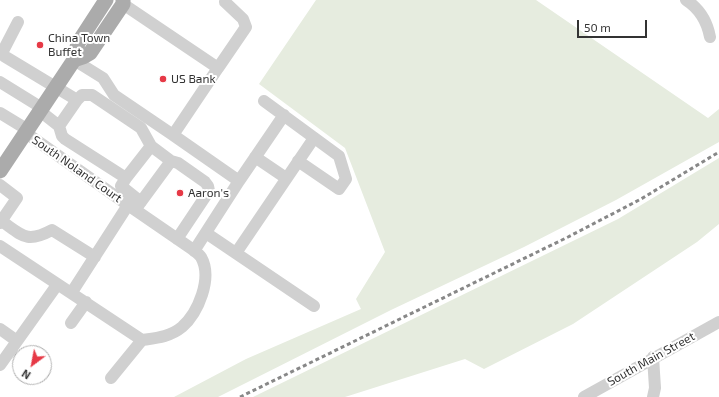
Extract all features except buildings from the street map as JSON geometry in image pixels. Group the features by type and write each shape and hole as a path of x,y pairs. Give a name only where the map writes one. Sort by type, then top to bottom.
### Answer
{"main road":[{"path":"0,171 74,60 78,43 106,0"},
{"path":"74,60 90,53 123,2"}],"street":[{"path":"173,135 246,27 243,19 225,1"},
{"path":"123,2 218,68"},
{"path":"695,2 704,18 710,37"},
{"path":"18,22 2,53 4,56 77,100"},
{"path":"74,60 103,78 114,95 239,181"},
{"path":"0,82 41,110 59,126 62,136 65,139 111,168 120,187 151,146"},
{"path":"59,126 82,95 92,95 141,128 151,146 171,161 178,163 205,182 209,190 177,239"},
{"path":"264,101 339,156 346,179 339,189 298,161"},
{"name":"South Noland Court","path":"0,113 27,131 99,185 120,187 135,206 201,258 204,272 204,292 195,312 181,327 161,338 142,340"},
{"path":"194,251 284,115"},
{"path":"236,253 314,138"},
{"path":"255,157 286,178"},
{"path":"135,206 171,161"},
{"path":"99,185 111,168"},
{"path":"0,185 17,198 0,222 20,234 32,238 40,237 52,230 95,257"},
{"name":"South Noland Court","path":"72,292 95,257 135,206"},
{"path":"206,233 314,306"},
{"path":"0,246 57,285 72,292 142,340 111,378"},
{"path":"0,365 57,285"},
{"path":"71,323 86,302"},
{"name":"South Main Street","path":"584,397 653,357 719,322"},
{"path":"0,329 17,341"},
{"path":"653,357 655,388 653,397"}],"shaded area":[{"path":"316,0 536,0 708,118 719,109 719,142 616,200 524,247 391,310 218,397 174,397 246,359 361,309 356,299 385,252 345,148 259,84"},
{"path":"719,158 719,224 697,242 573,324 484,369 465,359 345,397 253,397 618,219"}],"railway":[{"path":"240,397 568,237 641,199 719,152"}],"place":[{"name":"China Town Buffet","path":"40,45"},
{"name":"US Bank","path":"163,79"},
{"name":"Aaron's","path":"180,193"}]}
